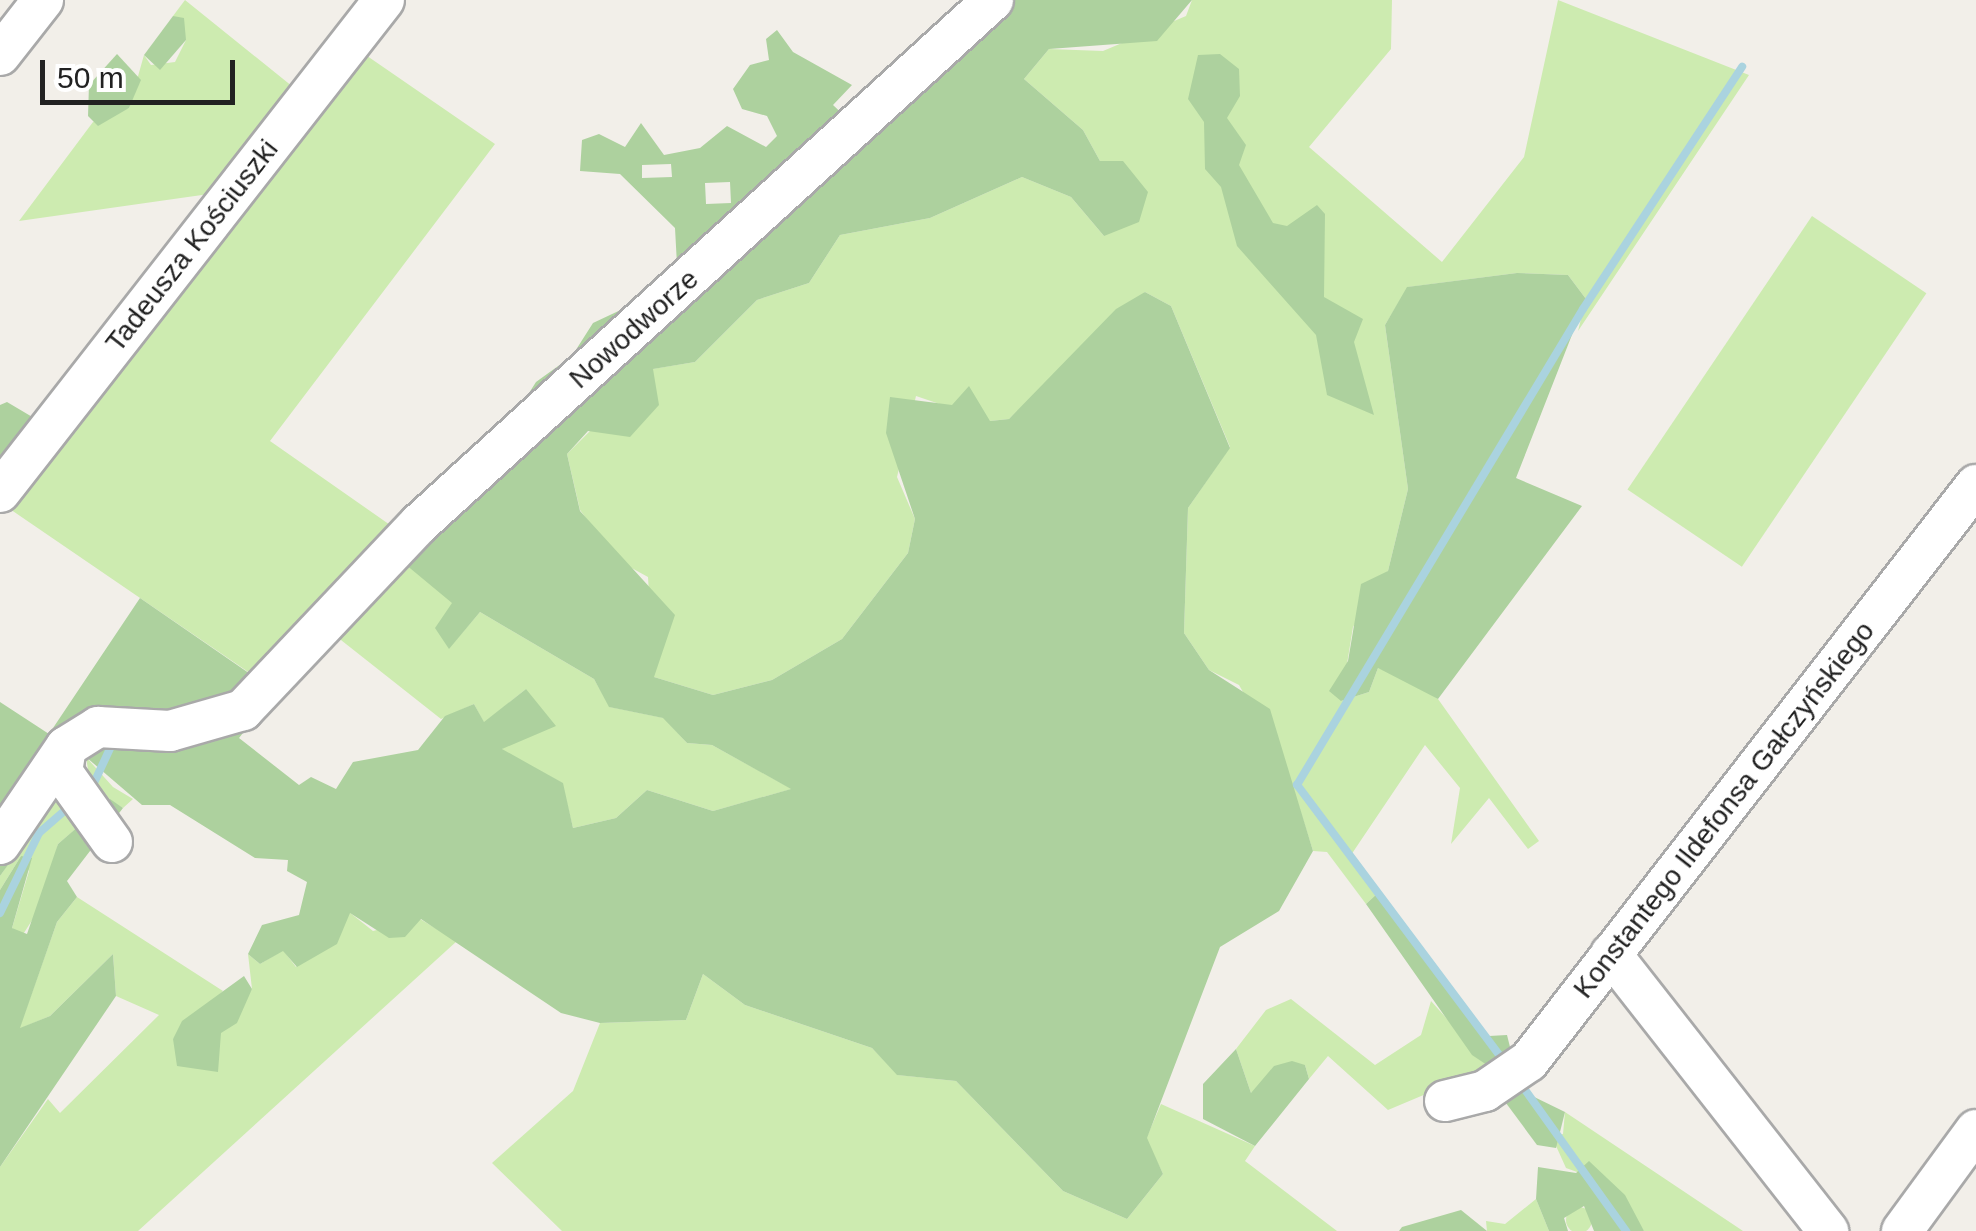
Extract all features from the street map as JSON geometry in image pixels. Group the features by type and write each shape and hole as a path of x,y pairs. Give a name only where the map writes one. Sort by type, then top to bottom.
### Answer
{"street":[{"path":"0,55 43,0"},
{"name":"Tadeusza Kościuszki","path":"0,492 384,0"},
{"name":"Nowodworze","path":"66,748 98,726 170,731 222,722 286,669 419,524 993,0"},
{"name":"Konstantego Ildefonsa Gałczyńskiego","path":"1445,1102 1485,1091 1529,1061 1976,485"},
{"path":"66,748 62,772 112,842"},
{"path":"0,844 66,748"},
{"path":"1611,954 1828,1231"},
{"path":"1902,1231 1976,1130"}],"green space":[{"path":"185,0 303,95 230,191 19,221 93,122 129,108 144,55 151,65 175,62 186,40 173,16"},
{"path":"999,0 1192,0 1157,41 1049,49 1024,79 1083,130 1100,161 1123,161 1148,192 1139,222 1104,236 1071,197 1022,177 930,218 840,235 809,283 757,300 695,362 653,369 659,405 630,437 588,431 567,454 580,511 675,615 654,677 713,695 772,680 842,639 908,553 915,519 886,433 890,397 952,405 969,386 990,421 1009,419 1116,309 1145,292 1171,306 1230,448 1188,508 1184,633 1209,670 1270,709 1313,851 1279,911 1220,947 1147,1138 1163,1174 1127,1219 1063,1191 956,1081 897,1075 872,1048 745,1005 703,974 686,1020 600,1023 561,1013 421,919 405,937 389,938 350,913 337,944 297,967 283,951 260,964 248,954 262,925 299,915 307,882 287,871 288,860 255,858 170,805 142,805 86,757 0,876 0,702 49,734 140,598 259,680 294,668 239,738 299,785 311,777 336,789 353,762 418,750 445,716 474,704 484,722 526,689 556,726 502,749 563,783 573,828 616,818 647,790 713,811 791,789 712,745 687,743 663,718 609,707 594,679 480,612 449,649 435,628 452,603 405,564 536,407 529,393 536,382 572,356 593,323 678,283 675,228 620,174 580,171 582,140 599,134 625,147 641,123 664,155 700,148 727,126 766,147 777,136 767,116 742,109 733,89 750,65 769,60 766,39 777,30 793,52 852,85 833,105 850,121","holes":["671,164 672,177 642,178 642,165","730,182 731,203 706,204 705,183"]},
{"path":"1192,0 1392,0 1391,49 1309,147 1442,262 1524,157 1558,0 1749,75 1578,331 1586,299 1568,275 1517,273 1408,287 1385,325 1408,489 1388,571 1353,627 1341,701 1369,692 1378,668 1405,676 1438,699 1539,841 1528,849 1489,798 1451,844 1460,788 1425,745 1351,855 1379,892 1366,904 1327,852 1313,851 1287,769 1239,685 1209,670 1184,633 1188,508 1230,447 1171,306 1145,292 1009,419 990,421 916,396 897,477 915,519 908,553 842,639 772,680 713,695 654,677 648,577 617,560 580,510 567,454 652,369 695,362 757,300 809,283 840,235 930,218 1022,177 1071,197 1104,236 1100,161 1083,130 1024,79 1049,49 1103,51 1186,16"},
{"path":"173,16 184,18 186,40 160,70 144,55"},
{"path":"357,49 495,144 270,441 403,534 260,680 4,505"},
{"path":"117,54 141,80 129,108 98,126 88,116 89,85"},
{"path":"1220,54 1239,69 1240,96 1227,118 1246,145 1239,165 1273,223 1287,226 1317,205 1325,214 1324,297 1363,319 1354,342 1374,415 1327,395 1316,335 1237,246 1221,187 1205,169 1204,122 1188,99 1198,55"},
{"path":"1812,216 1926,293 1742,567 1627,490"},
{"path":"1517,273 1568,275 1586,299 1516,478 1582,506 1438,699 1378,668 1369,692 1341,701 1329,691 1348,661 1361,584 1388,571 1408,489 1385,325 1407,287"},
{"path":"7,402 34,418 0,467 0,405"},
{"path":"402,548 453,603 436,628 449,648 480,612 594,679 610,707 664,718 687,743 712,745 792,789 713,811 647,790 616,818 573,828 562,783 502,750 526,689 484,723 474,704 441,719 327,629"},
{"path":"86,757 113,787 133,799 123,808 110,800 95,814"},
{"path":"61,787 85,821 58,844 43,903 22,936 12,928 29,871 21,856 0,890 0,876"},
{"path":"110,799 123,808 67,881 77,897 57,922 20,1028 50,1016 113,954 116,996 0,1167 0,890 21,856 32,858 12,928 27,934 58,844"},
{"path":"1379,892 1489,1036 1507,1035 1513,1059 1490,1067 1472,1055 1366,904"},
{"path":"77,897 223,991 173,1039 220,1033 252,989 248,954 260,964 283,950 296,967 349,912 373,931 420,919 457,941 138,1231 0,1231 0,1167 48,1099 60,1113 159,1015 116,996 113,954 50,1016 19,1029 57,922"},
{"path":"703,974 745,1005 872,1048 898,1075 956,1081 1063,1191 1127,1219 1163,1174 1146,1139 1161,1104 1255,1146 1245,1161 1337,1231 562,1231 492,1163 573,1091 600,1023 686,1020"},
{"path":"244,976 252,989 237,1023 221,1033 218,1072 177,1066 173,1039 182,1021"},
{"path":"1291,999 1375,1065 1421,1035 1431,1001 1490,1067 1388,1110 1328,1056 1309,1079 1305,1065 1251,1093 1236,1049 1266,1010"},
{"path":"1236,1049 1251,1093 1274,1066 1292,1061 1305,1065 1309,1079 1255,1146 1203,1119 1203,1084"},
{"path":"1514,1087 1565,1112 1556,1148 1537,1145 1503,1099"},
{"path":"1565,1112 1743,1231 1644,1231 1605,1182 1566,1168 1552,1137 1563,1134"},
{"path":"1589,1161 1625,1195 1644,1231 1594,1231 1584,1206 1564,1218 1568,1231 1549,1231 1536,1199 1538,1167 1576,1173"},
{"path":"1536,1199 1549,1231 1487,1231 1486,1221 1505,1224"},
{"path":"1579,1207 1588,1211 1592,1220 1588,1229 1579,1233 1570,1229 1566,1220 1570,1211"},
{"path":"1461,1210 1487,1231 1399,1231 1402,1227"}],"waterway":[{"path":"1506,1064 1297,785 1583,309 1742,67"},
{"path":"93,785 114,740"},
{"path":"0,913 39,833 68,808"},
{"path":"1518,1080 1626,1231"}]}
